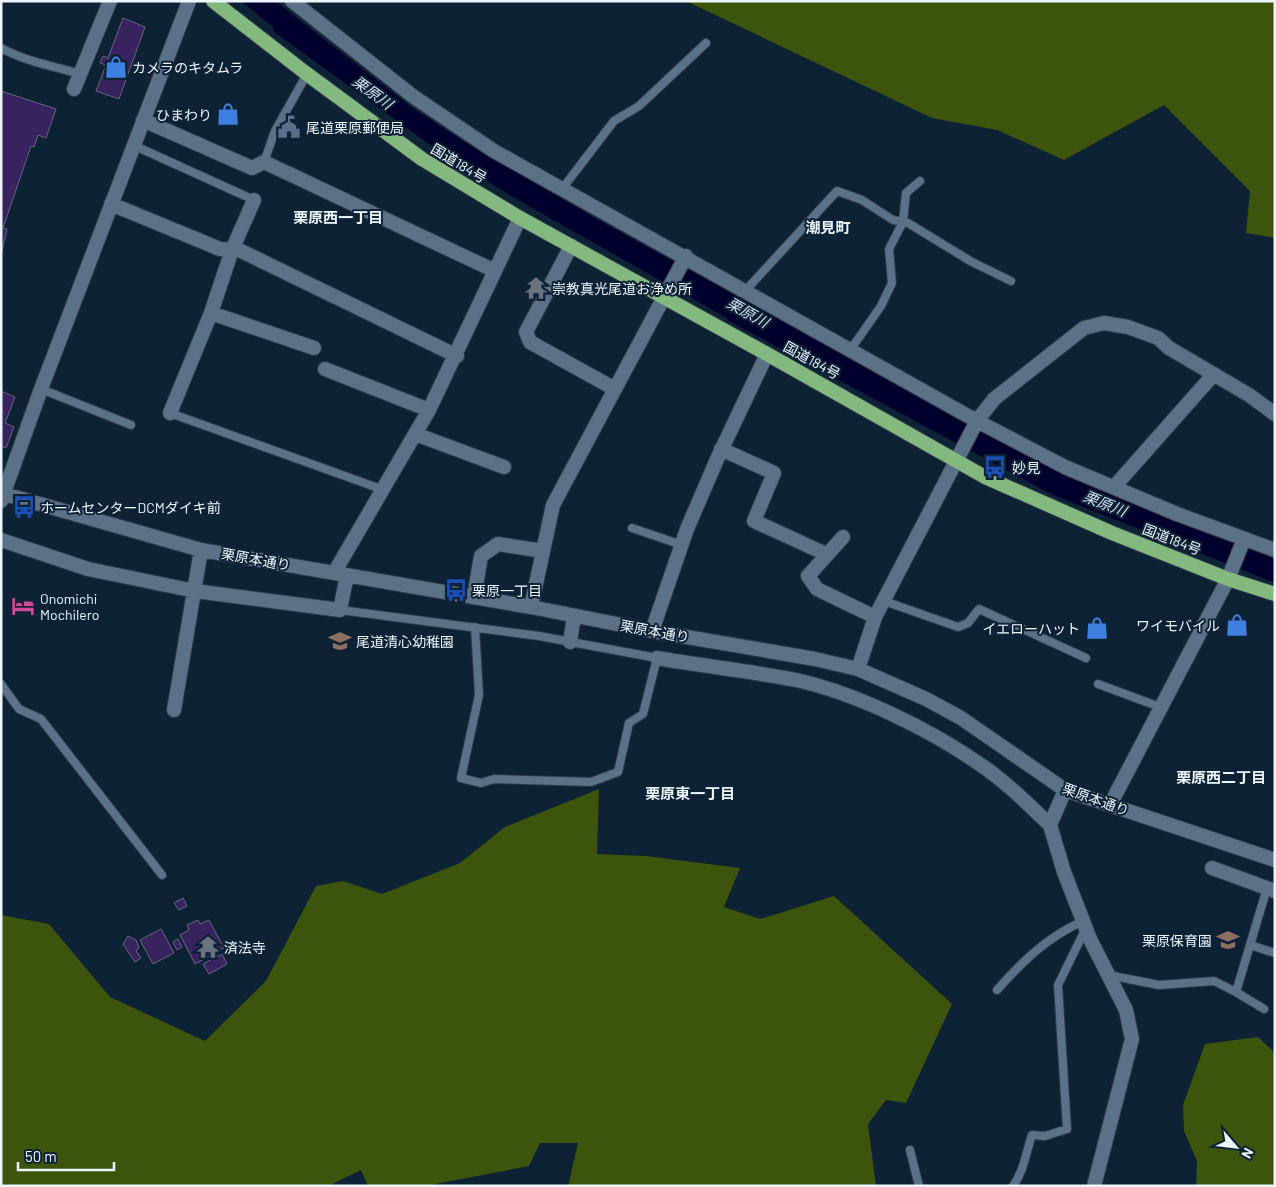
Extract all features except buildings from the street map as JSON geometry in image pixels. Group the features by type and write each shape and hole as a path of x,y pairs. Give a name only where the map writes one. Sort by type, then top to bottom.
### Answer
{"highway":[{"name":"国道184号","path":"214,1 307,74 422,159 520,218 571,246 667,291 767,354 959,454 985,477 1112,533 1230,573 1275,594"}],"street":[{"path":"74,89 110,1"},
{"path":"2,496 40,389 189,1"},
{"path":"292,1 456,127 494,151 684,260 746,290 851,349 975,424 1065,467 1176,514 1243,541 1275,550"},
{"path":"143,120 252,168 264,162 495,271"},
{"path":"170,413 211,313 232,250 254,200"},
{"path":"111,204 220,249 239,250 456,356"},
{"path":"1,540 88,569 195,591 340,610 340,574 381,490 429,410 520,218"},
{"path":"571,246 526,332 530,342 615,389"},
{"path":"532,607 553,505 684,260"},
{"path":"211,313 314,348"},
{"path":"858,669 875,617 975,424 994,399 1084,328 1104,323 1128,327 1158,338 1169,348 1214,374 1275,414"},
{"path":"652,631 682,545 721,449 767,354"},
{"path":"325,369 429,410"},
{"path":"1114,487 1214,374"},
{"path":"415,434 504,467"},
{"path":"721,449 774,473 754,521 826,554"},
{"name":"栗原本通り","path":"2,496 201,550 532,607 652,631 815,659 858,669 926,699 961,718 1065,790 1275,860"},
{"path":"843,537 808,576 817,589 875,617"},
{"path":"1110,805 1230,573 1243,541"},
{"path":"474,597 481,556 498,544 543,551"},
{"path":"174,710 201,550"},
{"path":"570,642 574,616"},
{"path":"657,658 796,680 852,697 926,731 982,765 1022,798 1050,825 1064,872 1085,925 1126,1010 1132,1039 1094,1186"},
{"path":"1050,825 1065,790"},
{"path":"1212,868 1271,890"}],"lane":[{"path":"562,189 614,122 639,106 706,44"},
{"path":"1,48 37,64 47,64 81,74"},
{"path":"264,162 274,131 307,74"},
{"path":"133,145 254,200"},
{"path":"851,349 881,306 892,283 889,249 903,222 906,193 920,181"},
{"path":"746,290 837,191 862,200 893,220 903,222 972,262 1011,281"},
{"path":"40,389 131,425"},
{"path":"170,413 381,490"},
{"path":"632,528 682,545"},
{"path":"884,601 958,627 968,623 979,609 1086,658"},
{"path":"340,610 474,627 657,658 643,714 629,723 618,772 592,782 494,779 481,783 460,778 479,696 474,627"},
{"path":"1,684 19,709 41,719 162,875"},
{"path":"1098,684 1160,707"},
{"path":"1236,992 1250,945 1271,890"},
{"path":"997,990 1016,969 1057,934 1085,925"},
{"path":"1013,1186 1022,1174 1023,1160 1032,1135 1045,1136 1067,1129 1058,985 1085,925"},
{"path":"1250,945 1275,952"},
{"path":"1108,975 1159,985 1214,981 1264,1009"},
{"path":"910,1150 920,1186"}],"green space":[{"path":"686,1 1275,1 1275,238 1246,233 1250,191 1164,105 1064,160 997,130 932,118"},
{"path":"599,789 597,854 646,856 740,868 724,907 760,919 834,896 952,1004 906,1103 886,1100 868,1124 876,1186 568,1186 578,1143 540,1143 529,1166 425,1186 368,1186 361,1170 328,1186 1,1186 1,915 49,924 110,997 205,1041 266,981 316,886 343,881 382,894 460,863 505,827"},
{"path":"1258,1037 1275,1053 1275,1186 1196,1186 1197,1161 1184,1131 1183,1105 1205,1044"}],"water":[{"name":"栗原川","path":"241,1 275,1 410,106 463,141 602,222 969,424 1095,486 1238,544 1275,556 1275,583 1053,495 727,320 727,318 451,160 273,31 274,28"}],"place":[{"name":"カメラのキタムラ","path":"116,67"},
{"name":"ひまわり","path":"228,114"},
{"name":"尾道栗原郵便局","path":"289,127"},
{"name":"崇教真光尾道お浄め所","path":"536,288"},
{"name":"妙見","path":"995,467"},
{"name":"ホームセンターDCMダイキ前","path":"24,507"},
{"name":"栗原一丁目","path":"456,590"},
{"name":"Onomichi Mochilero","path":"23,606"},
{"name":"ワイモバイル","path":"1237,625"},
{"name":"イエローハット","path":"1097,628"},
{"name":"尾道清心幼稚園","path":"340,641"},
{"name":"栗原保育園","path":"1228,940"},
{"name":"済法寺","path":"208,947"}],"district":[{"name":"栗原西一丁目","path":"338,217"},
{"name":"潮見町","path":"828,227"},
{"name":"栗原西二丁目","path":"1221,777"},
{"name":"栗原東一丁目","path":"690,793"}]}
